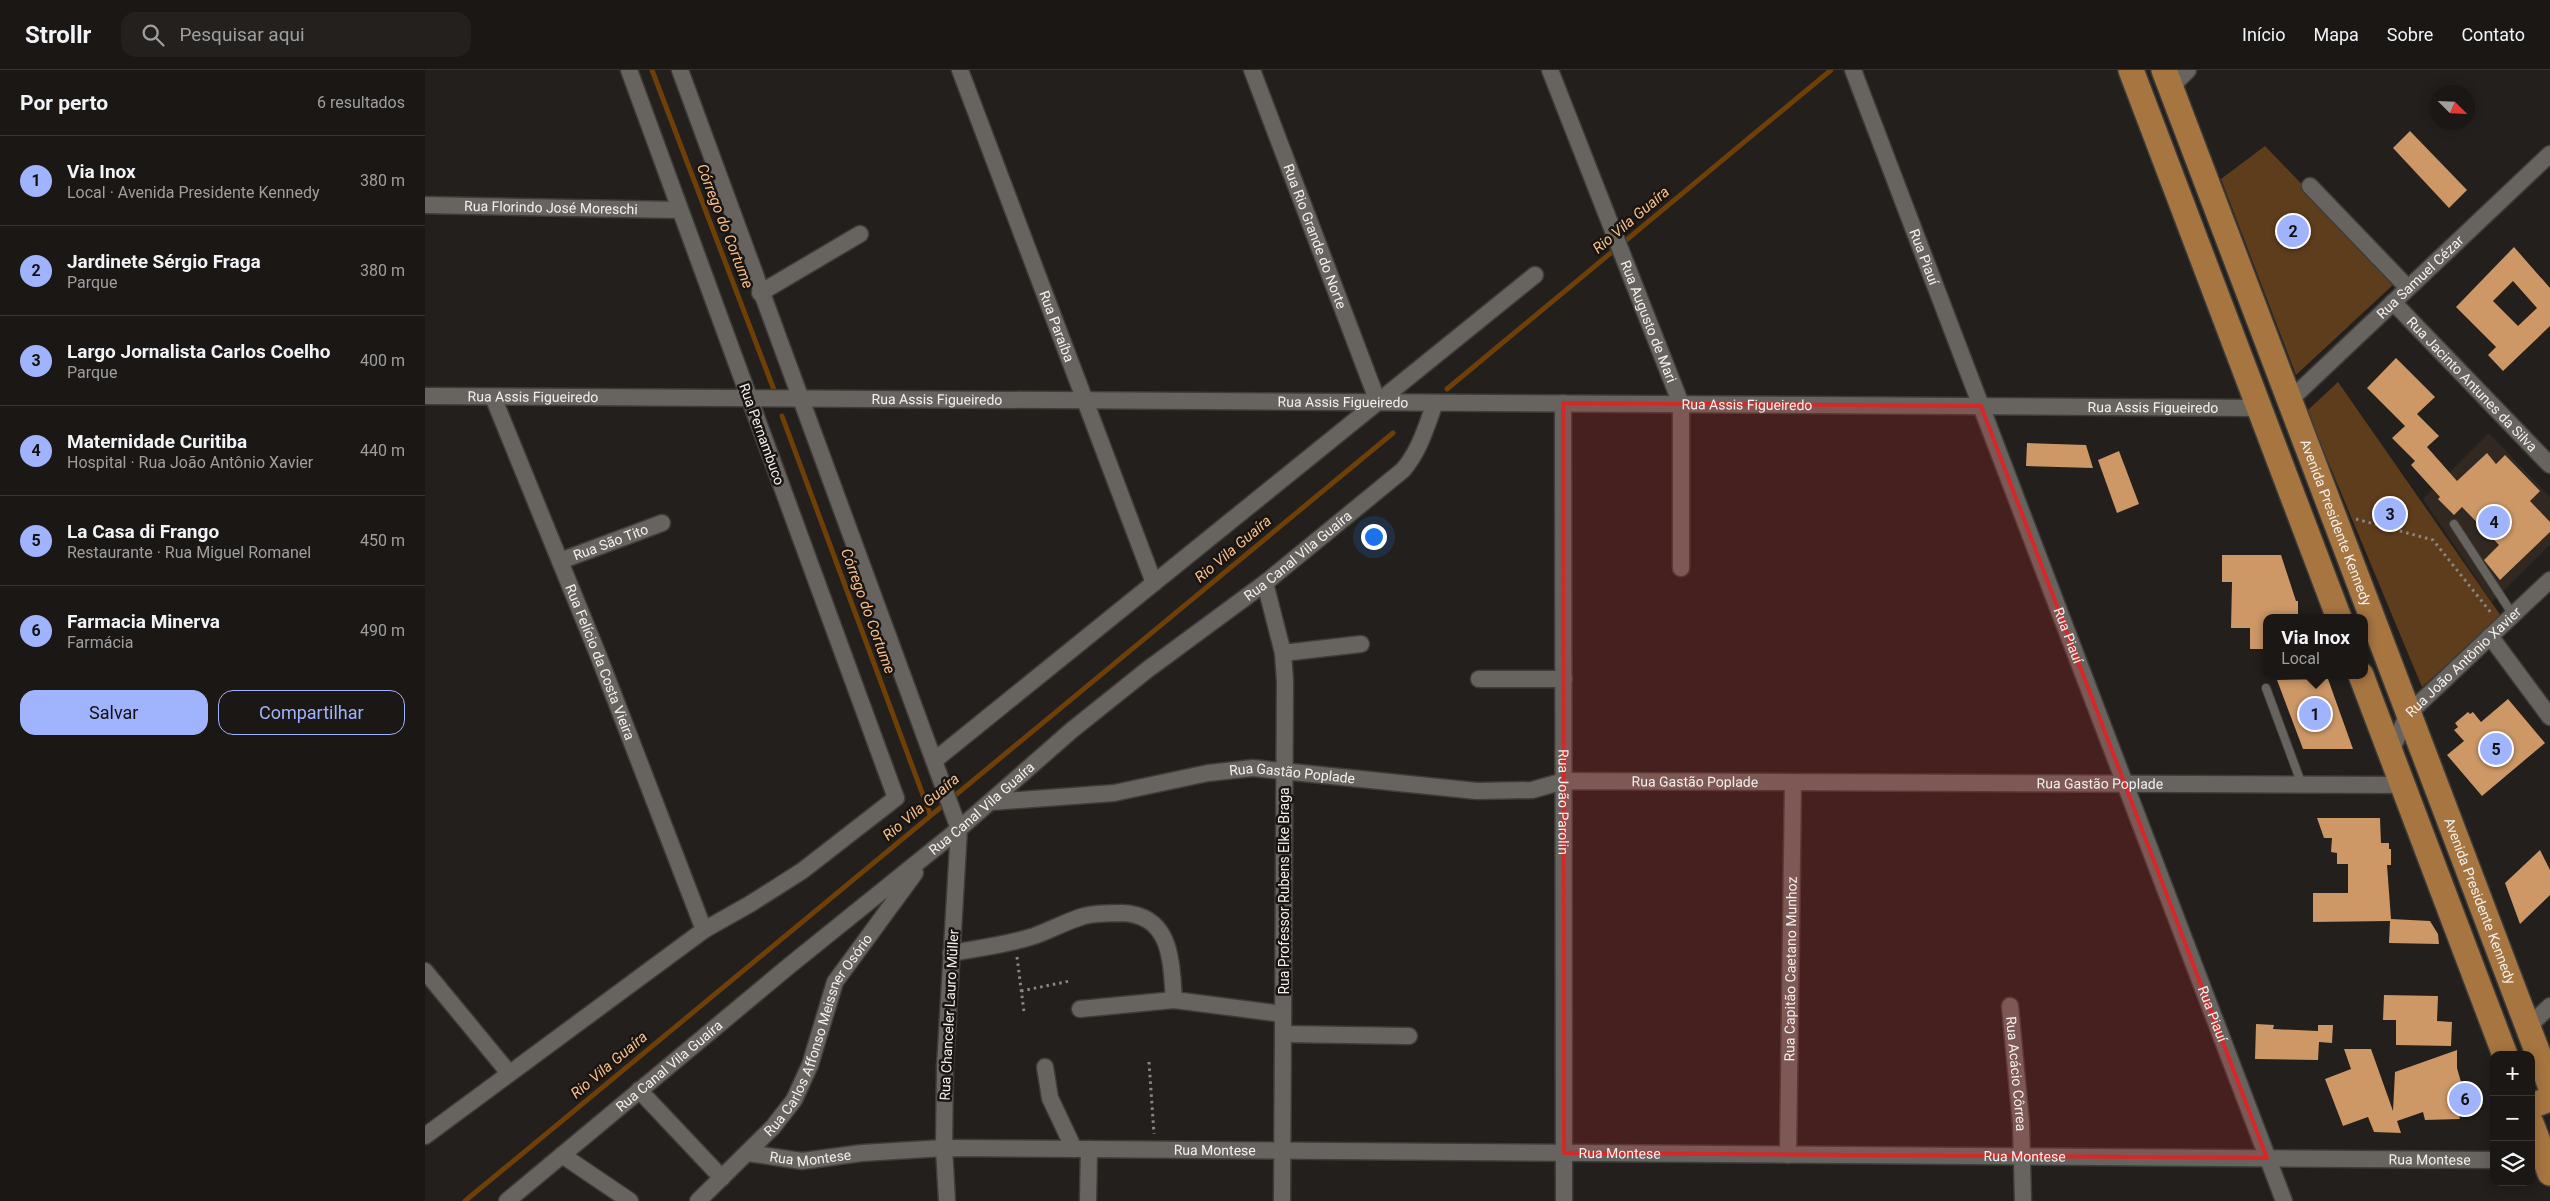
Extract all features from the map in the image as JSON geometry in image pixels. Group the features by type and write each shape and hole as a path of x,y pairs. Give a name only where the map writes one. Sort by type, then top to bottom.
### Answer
{"main road":[{"path":"2131,70 2337,614"},
{"name":"Avenida Presidente Kennedy","path":"2174,76 2333,516 2550,1085"},
{"path":"2363,679 2503,1051"},
{"path":"2535,1104 2550,1098"},
{"path":"2535,1138 2542,1164"}],"street":[{"name":"Rua Pernambuco","path":"629,70 896,798 802,871 751,904 703,930"},
{"path":"680,70 760,293 801,399 959,829"},
{"name":"Rua Paraíba","path":"960,70 1154,583"},
{"name":"Rua Rio Grande do Norte","path":"1252,70 1377,402"},
{"name":"Rua Augusto de Mari","path":"1550,70 1623,262 1681,404"},
{"name":"Rua Piauí","path":"1853,70 2284,1201"},
{"name":"Rua Samuel Cézar","path":"2290,400 2550,154"},
{"path":"2310,186 2408,288"},
{"name":"Rua Florindo José Moreschi","path":"425,205 679,210"},
{"path":"760,293 860,234"},
{"path":"935,760 1535,275"},
{"name":"Rua Jacinto Antunes da Silva","path":"2393,302 2550,465"},
{"name":"Rua Assis Figueiredo","path":"425,396 2259,408"},
{"name":"Rua Felício da Costa Vieira","path":"493,397 560,561 703,930"},
{"name":"Rua Canal Vila Guaíra","path":"507,1201 789,966 959,829 1071,730 1147,670 1265,583 1403,470 1413,458 1435,403"},
{"name":"Rua João Parolin","path":"1563,403 1565,1201"},
{"path":"1681,404 1681,568"},
{"name":"Rua São Tito","path":"560,561 662,523"},
{"name":"Rua João Antônio Xavier","path":"2391,753 2408,714 2550,580"},
{"name":"Rua Professor Rubens Elke Braga","path":"1265,583 1283,653 1285,770 1282,1201"},
{"path":"2501,626 2550,717"},
{"path":"1283,653 1361,644"},
{"path":"1479,679 1563,679"},
{"name":"Rua Gastão Poplade","path":"991,802 1114,793 1234,769 1285,770 1477,791 1532,790 1564,781 2403,785"},
{"name":"Rua Capitão Caetano Munhoz","path":"1788,1155 1793,783"},
{"name":"Rua Chanceler Lauro Müller","path":"947,1201 944,1148 945,1067 959,829"},
{"name":"Rua Carlos Affonso Meissner Osório","path":"698,1201 785,1114 797,1094 818,1041 835,982 925,857"},
{"path":"951,953 1015,941 1086,916 1107,912 1143,917 1155,926 1168,947 1174,1000"},
{"path":"425,1136 703,930"},
{"path":"425,971 509,1073"},
{"path":"1080,1009 1174,1000 1283,1014"},
{"name":"Rua Acácio Côrrea","path":"2010,1006 2023,1156 2023,1201"},
{"path":"2528,1027 2550,1006"},
{"path":"1283,1034 1409,1036"},
{"path":"1045,1067 1051,1098 1082,1149 1088,1201"},
{"path":"639,1090 722,1178"},
{"name":"Rua Montese","path":"747,1153 802,1161 862,1154 944,1148 2490,1160"},
{"path":"562,1155 631,1201"}],"lane":[{"path":"2454,524 2501,626"},
{"path":"2266,688 2302,785"}],"path":[{"path":"2333,516 2367,521 2433,540 2501,626"},
{"path":"1015,941 1024,1012"},
{"path":"1021,991 1071,981"},
{"path":"1149,1062 1154,1150"}],"highlighted area":[{"path":"1563,403 1981,406 2267,1158 1564,1153"}],"shaded area":[{"path":"2265,146 2396,282 2296,375 2221,179"},
{"path":"2338,382 2501,616 2422,687 2307,411"},
{"path":"2489,433 2550,497 2550,545 2492,602 2423,499"}],"building":[{"path":"2410,131 2467,190 2449,208 2393,148"},
{"path":"2514,247 2550,288 2550,326 2503,371 2488,355 2496,347 2456,307","holes":["2513,281 2537,308 2518,326 2493,301"]},
{"path":"2396,358 2435,397 2417,414 2439,436 2427,447 2457,481 2487,453 2496,464 2505,455 2540,491 2530,501 2550,522 2550,532 2500,580 2484,560 2499,545 2462,507 2454,515 2438,499 2440,497 2411,465 2415,461 2392,438 2405,426 2367,388"},
{"path":"2027,443 2086,445 2093,468 2026,466"},
{"path":"2119,451 2139,504 2117,513 2098,460"},
{"path":"2222,555 2281,555 2296,601 2298,601 2298,614 2263,614 2263,649 2250,649 2250,628 2231,628 2232,582 2222,582"},
{"path":"2328,679 2353,749 2303,749 2277,680"},
{"path":"2508,699 2545,743 2482,796 2447,755 2464,741 2454,730 2458,727 2455,723 2468,712 2470,714 2473,712 2481,722"},
{"path":"2317,818 2380,818 2381,843 2389,843 2389,849 2391,849 2391,865 2387,865 2391,919 2430,921 2438,934 2439,944 2389,943 2390,921 2313,922 2313,893 2348,893 2348,864 2337,864 2337,853 2331,852 2332,838 2324,838"},
{"path":"2540,850 2550,870 2550,895 2520,924 2505,883"},
{"path":"2384,995 2438,996 2437,1021 2452,1022 2451,1046 2396,1045 2396,1020 2383,1020"},
{"path":"2256,1024 2274,1025 2273,1029 2318,1031 2318,1025 2333,1025 2332,1043 2319,1042 2318,1060 2255,1059"},
{"path":"2344,1049 2371,1049 2393,1111 2395,1072 2457,1050 2457,1068 2467,1103 2456,1104 2460,1119 2425,1120 2423,1112 2397,1121 2401,1133 2374,1132 2368,1117 2343,1126 2325,1079 2351,1069"}],"waterway":[{"name":"Córrego do Cortume","path":"652,70 774,390"},
{"name":"Rio Vila Guaíra","path":"1447,389 1831,70"},
{"name":"Córrego do Cortume","path":"782,416 930,814"},
{"name":"Rio Vila Guaíra","path":"465,1201 1393,433"}],"place":[{"name":"Jardinete Sérgio Fraga","path":"2293,231"},
{"name":"Largo Jornalista Carlos Coelho","path":"2390,514"},
{"name":"Maternidade Curitiba","path":"2494,522"},
{"name":"Via Inox","path":"2315,714"},
{"name":"La Casa di Frango","path":"2496,749"},
{"name":"Farmacia Minerva","path":"2465,1099"}]}
